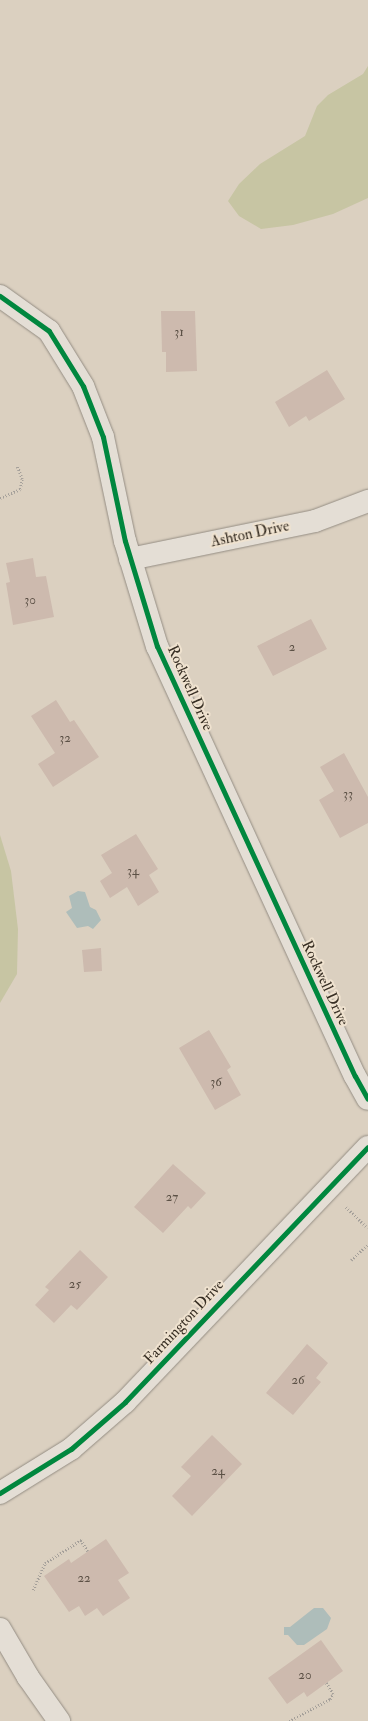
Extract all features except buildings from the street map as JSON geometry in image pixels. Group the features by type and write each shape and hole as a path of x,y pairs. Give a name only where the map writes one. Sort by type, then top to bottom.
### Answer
{"street":[{"name":"Rockwell Drive","path":"0,296 48,332 83,386 103,437 130,560 169,674 354,1076 368,1099"},
{"name":"Ashton Drive","path":"130,560 315,521 368,501"},
{"name":"Farmington Drive","path":"0,1493 71,1449 125,1402 368,1147"},
{"path":"0,1629 28,1677 59,1721"}],"path":[{"path":"0,498 20,489 22,479 18,466"},
{"path":"346,1207 368,1228"},
{"path":"350,1260 368,1244"},
{"path":"33,1590 45,1563 81,1540 88,1551"},
{"path":"289,1721 330,1699 333,1694 326,1684"}],"shaded area":[{"path":"368,66 368,198 333,214 293,225 261,229 239,216 228,201 239,184 260,164 305,136 317,106 328,95 363,74"},
{"path":"0,835 11,871 18,929 17,974 0,1003"},
{"path":"78,891 85,892 90,907 96,910 101,920 93,929 88,926 77,928 66,912 72,908 69,896"},
{"path":"314,1608 323,1608 331,1618 327,1629 304,1645 297,1645 288,1635 284,1635 284,1627 290,1627"}],"cycle path":[{"path":"0,296 49,331 83,386 103,437 125,541 157,646 355,1076 368,1099"},
{"path":"0,1493 71,1449 125,1402 368,1147"}]}
